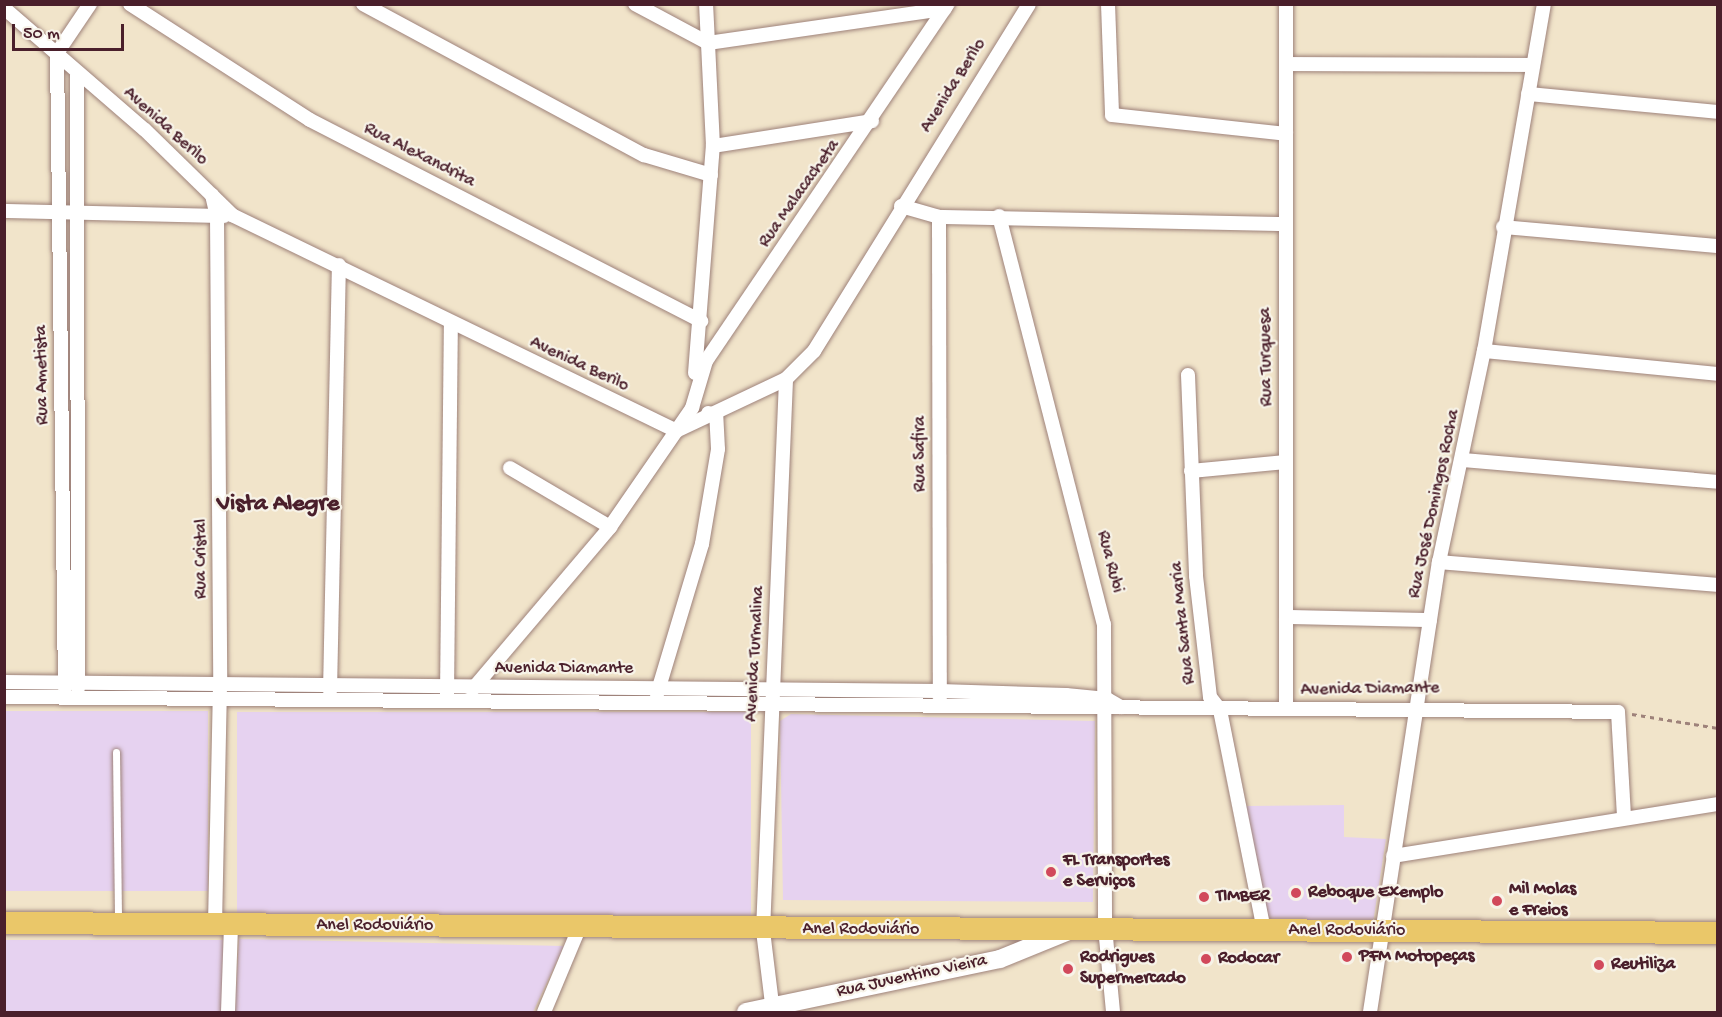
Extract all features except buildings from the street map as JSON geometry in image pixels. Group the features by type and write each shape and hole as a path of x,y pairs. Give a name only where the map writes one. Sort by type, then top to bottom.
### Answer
{"main road":[{"name":"Anel Rodoviário","path":"4,923 580,926 762,931 1104,927 1718,933"}],"street":[{"path":"57,53 90,4"},
{"name":"Rua Alexandrita","path":"130,4 310,120 701,321"},
{"path":"363,4 644,155 711,175"},
{"path":"634,4 708,43 946,7"},
{"path":"466,701 474,687 610,527 692,408 701,321 713,146 706,4"},
{"name":"Avenida Berilo","path":"4,8 57,53 77,75 212,194 232,215 339,265 451,326 676,431 717,415 786,379 814,351 901,206 1029,4"},
{"path":"1108,4 1112,115 1286,134"},
{"name":"Rua Turquesa","path":"1286,4 1287,64 1283,224 1286,709"},
{"name":"Rua José Domingos Rocha","path":"1371,1012 1386,931 1393,856 1419,707 1439,562 1463,460 1484,351 1503,227 1545,4"},
{"name":"Rua Malacacheta","path":"692,408 706,361 872,121 946,7"},
{"name":"Rua Ametista","path":"57,53 72,696"},
{"path":"1287,64 1532,65"},
{"name":"Rua Ametista","path":"71,680 77,75"},
{"path":"1528,94 1718,112"},
{"path":"713,146 872,121"},
{"name":"Rua Cristal","path":"212,194 217,216 223,925 228,1012"},
{"path":"901,206 939,217 999,216 1283,224"},
{"path":"4,211 74,210 232,215"},
{"name":"Rua Rubi","path":"999,216 1099,597 1107,704 1104,927 1113,1012"},
{"name":"Rua Safira","path":"939,217 940,706"},
{"path":"1503,227 1718,246"},
{"path":"330,691 339,265"},
{"path":"447,693 451,326"},
{"path":"1484,351 1718,374"},
{"name":"Rua Santa Maria","path":"1188,375 1191,471 1208,686 1220,710 1264,930"},
{"name":"Avenida Turmalina","path":"773,1009 762,931 770,704 774,688 786,379"},
{"path":"655,703 658,686 702,544 718,449 717,415 692,408"},
{"path":"1463,460 1718,482"},
{"path":"1191,471 1286,462"},
{"path":"510,468 610,527"},
{"path":"1439,562 1718,585"},
{"path":"1286,617 1430,620"},
{"name":"Avenida Diamante","path":"4,682 71,680 220,693"},
{"name":"Avenida Diamante","path":"4,697 330,691 447,693 474,687 658,686 940,691 1121,706 1220,710 1419,707 1618,712"},
{"name":"Avenida Diamante","path":"447,693 466,701 940,706 1107,704"},
{"path":"1618,712 1624,816"},
{"path":"1393,856 1624,816 1718,804"},
{"path":"544,1012 580,926"},
{"name":"Rua Juventino Vieira","path":"746,1012 773,1009 1000,959 1074,929"}],"lane":[{"path":"116,752 118,923"}],"path":[{"path":"1618,712 1718,728"}],"shaded area":[{"path":"5,711 208,711 208,891 5,891"},
{"path":"237,712 751,712 751,915 237,915"},
{"path":"791,714 1095,721 1093,902 783,900 780,721"},
{"path":"1344,805 1344,837 1386,839 1373,923 1267,921 1246,806"},
{"path":"239,939 564,946 533,1012 235,1012"},
{"path":"4,940 223,940 223,1012 4,1012"}],"place":[{"name":"FL Transportes e Serviços","path":"1051,872"},
{"name":"Reboque Exemplo","path":"1296,893"},
{"name":"TIMBER","path":"1204,897"},
{"name":"Mil Molas e Freios","path":"1497,901"},
{"name":"PFM Motopeças","path":"1347,957"},
{"name":"Rodocar","path":"1206,959"},
{"name":"Reutiliza","path":"1599,965"},
{"name":"Rodrigues Supermercado","path":"1068,969"}],"district":[{"name":"Vista Alegre","path":"278,505"}]}
